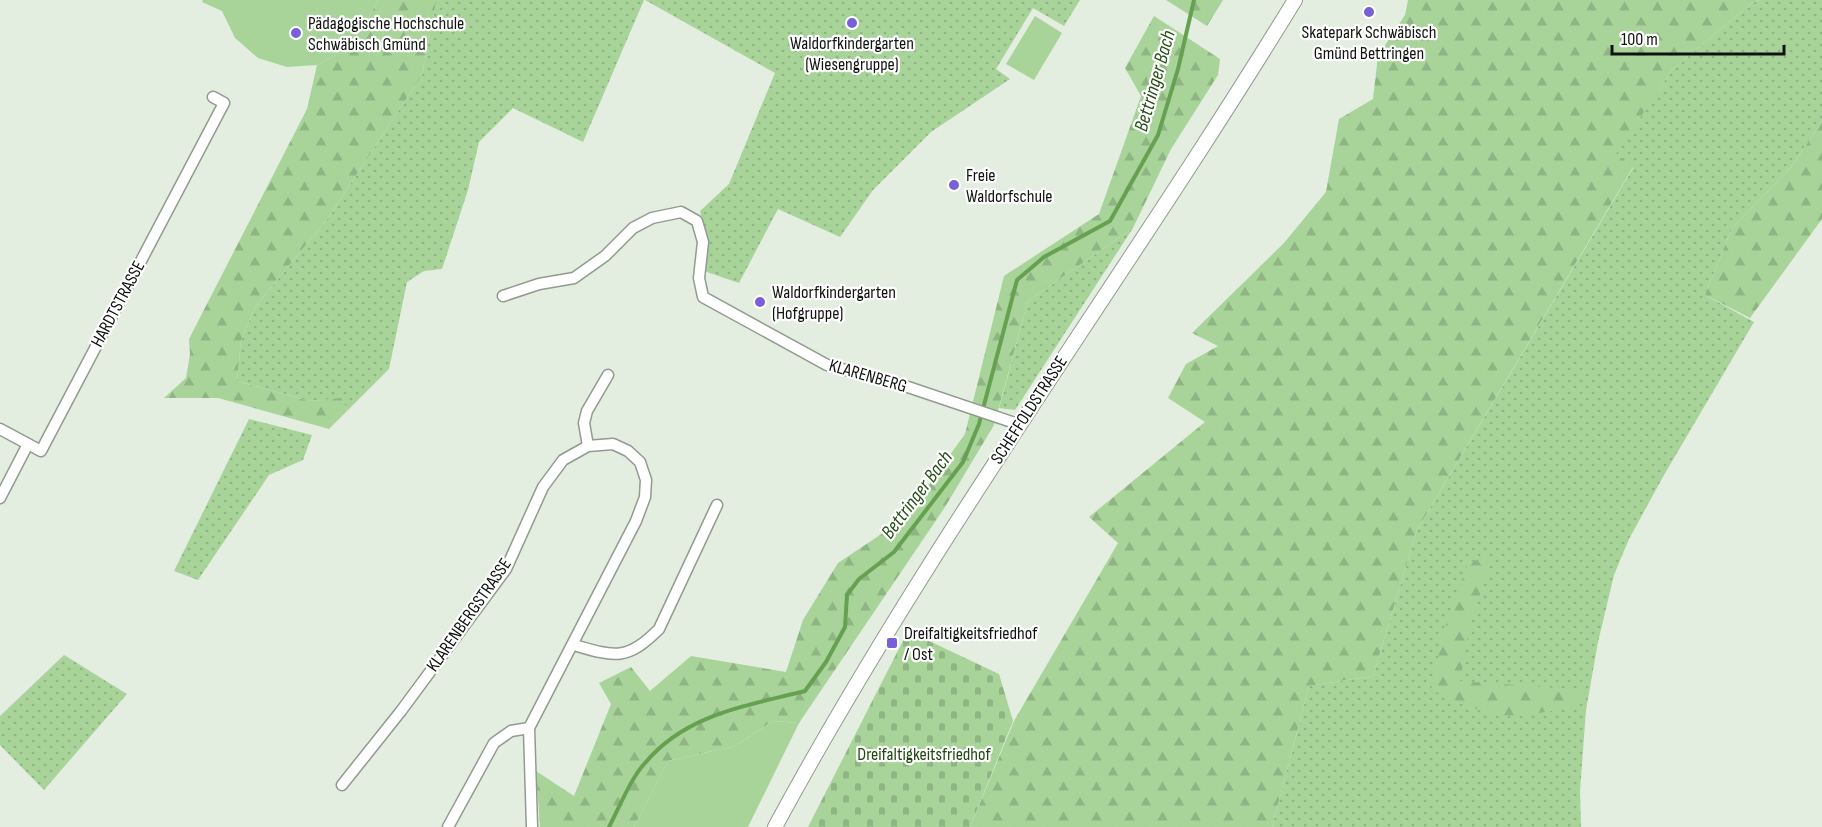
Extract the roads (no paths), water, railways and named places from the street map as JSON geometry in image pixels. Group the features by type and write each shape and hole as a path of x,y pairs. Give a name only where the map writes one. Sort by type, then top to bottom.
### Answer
{"main road":[{"name":"SCHEFFOLDSTRASSE","path":"775,827 865,670 1018,424 1252,70 1294,0"}],"street":[{"name":"HARDTSTRASSE","path":"28,444 40,451 46,440 224,103 213,97"},
{"name":"KLARENBERG","path":"503,296 539,284 574,278 605,256 633,228 652,218 681,212 697,221 704,242 699,278 703,297 827,365 908,387 1018,424"},
{"path":"532,827 529,728 574,645 636,521 645,497 646,480 640,462 628,451 613,444 588,446 584,423 587,411 608,375"},
{"path":"0,429 28,444 0,498"},
{"name":"KLARENBERGSTRASSE","path":"342,785 401,711 506,569 543,487 563,460 588,446"},
{"path":"574,645 606,655 627,654 644,644 659,629 717,505"},
{"path":"448,827 494,743 511,731 529,728"}],"waterway":[{"name":"Bettringer Bach","path":"609,827 635,777 661,746 679,733 718,714 805,691 826,662 845,627 847,595 859,579 894,552 963,462 979,424 1017,280 1044,257 1110,221 1158,135 1178,69 1194,0"}],"place":[{"name":"Skatepark Schwäbisch Gmünd Bettringen","path":"1369,12"},
{"name":"Waldorfkindergarten (Wiesengruppe)","path":"852,23"},
{"name":"Pädagogische Hochschule Schwäbisch Gmünd","path":"296,33"},
{"name":"Freie Waldorfschule","path":"954,185"},
{"name":"Waldorfkindergarten (Hofgruppe)","path":"760,302"},
{"name":"Dreifaltigkeitsfriedhof / Ost","path":"892,643"}],"park label":[{"name":"Dreifaltigkeitsfriedhof","path":"924,754"}]}
